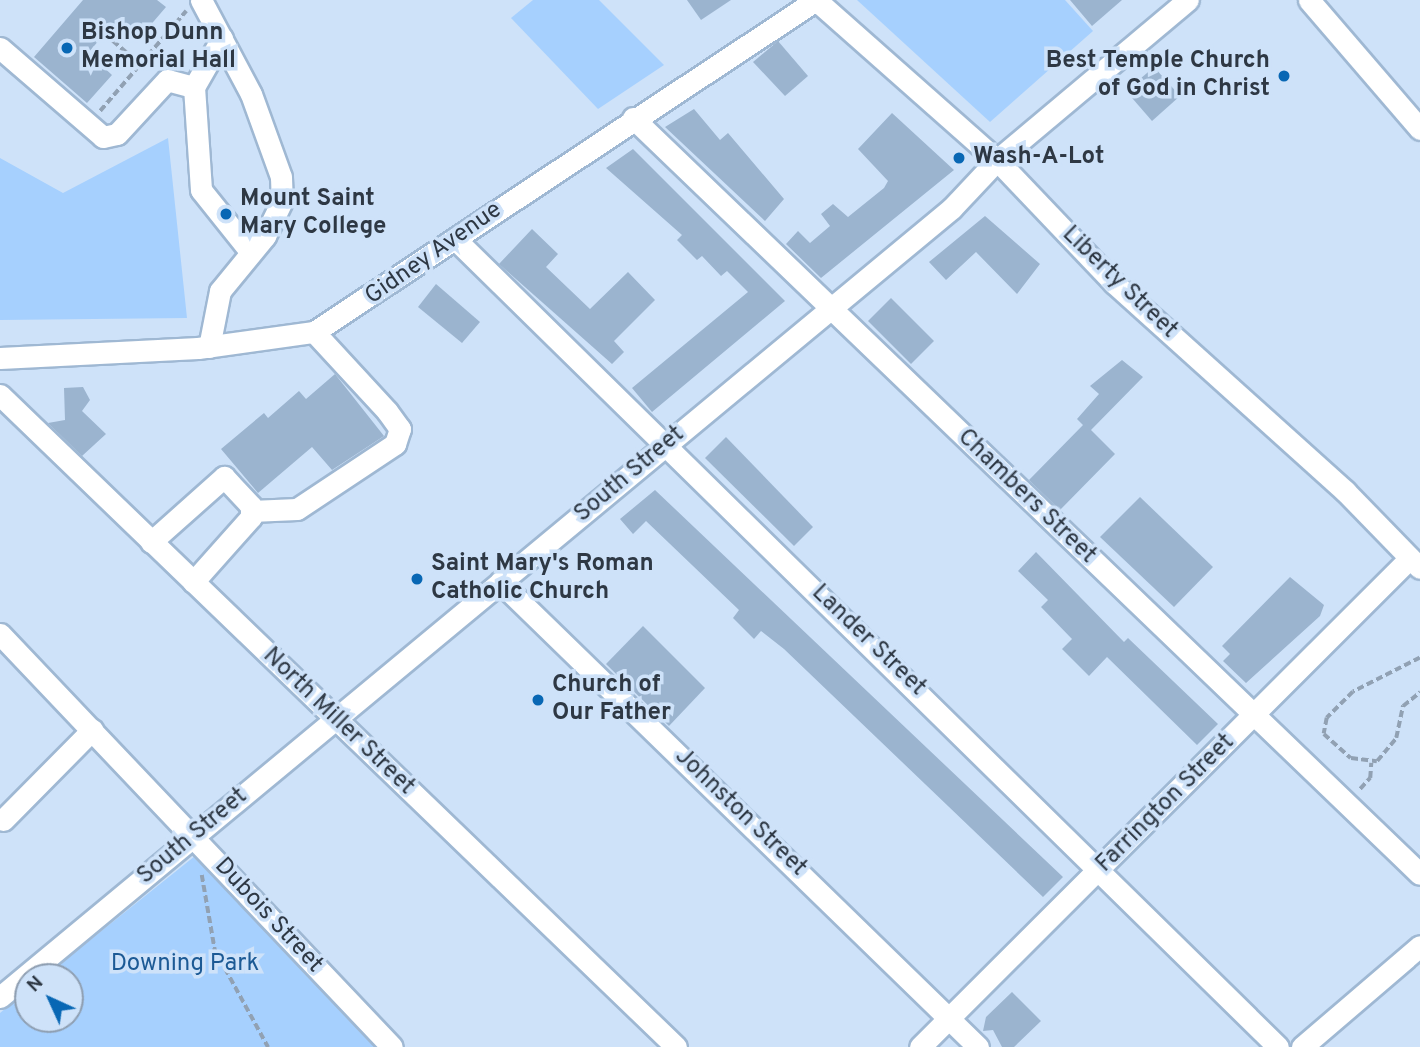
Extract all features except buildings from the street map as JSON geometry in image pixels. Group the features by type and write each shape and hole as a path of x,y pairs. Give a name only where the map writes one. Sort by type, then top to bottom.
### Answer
{"street":[{"name":"Gidney Avenue","path":"0,358 209,347 314,332 633,118 816,0"},
{"name":"Liberty Street","path":"816,0 997,160 1114,283 1415,563"},
{"name":"South Street","path":"4,986 194,836 952,208 997,160 1188,0"},
{"path":"1309,0 1420,129"},
{"path":"196,2 222,38 281,177 282,201 265,236 249,250 220,290 209,347"},
{"path":"222,38 194,87 201,190 249,250"},
{"path":"0,48 103,137 117,134 167,80 194,87"},
{"name":"Chambers Street","path":"633,118 1420,874"},
{"name":"Lander Street","path":"455,239 1101,868 1278,1047"},
{"path":"193,582 251,511 297,509 395,444 400,429 387,411 314,332"},
{"name":"North Miller Street","path":"0,395 677,1047"},
{"path":"151,542 224,477 251,511"},
{"name":"Farrington Street","path":"920,1047 1255,715 1415,563"},
{"name":"Johnston Street","path":"500,582 978,1047"},
{"name":"Dubois Street","path":"0,634 392,1047"},
{"path":"3,820 92,730"},
{"path":"1302,1047 1420,946"}],"path":[{"path":"94,117 196,2"},
{"path":"104,34 140,64"},
{"path":"1371,763 1329,743 1326,718 1353,692 1420,657"},
{"path":"1347,803 1370,778 1371,763 1396,738 1399,714 1420,692"},
{"path":"201,868 215,950 268,1047"}],"green space":[{"path":"533,0 599,0 664,65 598,109 511,18"},
{"path":"857,0 1065,0 1093,31 990,122"},
{"path":"168,138 187,318 0,320 0,158 63,193"},
{"name":"Downing Park","path":"195,856 375,1047 0,1047 0,1013 14,1002 14,1033 84,1033 84,963 61,963"}],"place":[{"name":"Bishop Dunn Memorial Hall","path":"67,48"},
{"name":"Best Temple Church of God in Christ","path":"1284,76"},
{"name":"Wash-A-Lot","path":"959,158"},
{"name":"Mount Saint Mary College","path":"226,214"},
{"name":"Saint Mary's Roman Catholic Church","path":"417,579"},
{"name":"Church of Our Father","path":"538,700"}]}
